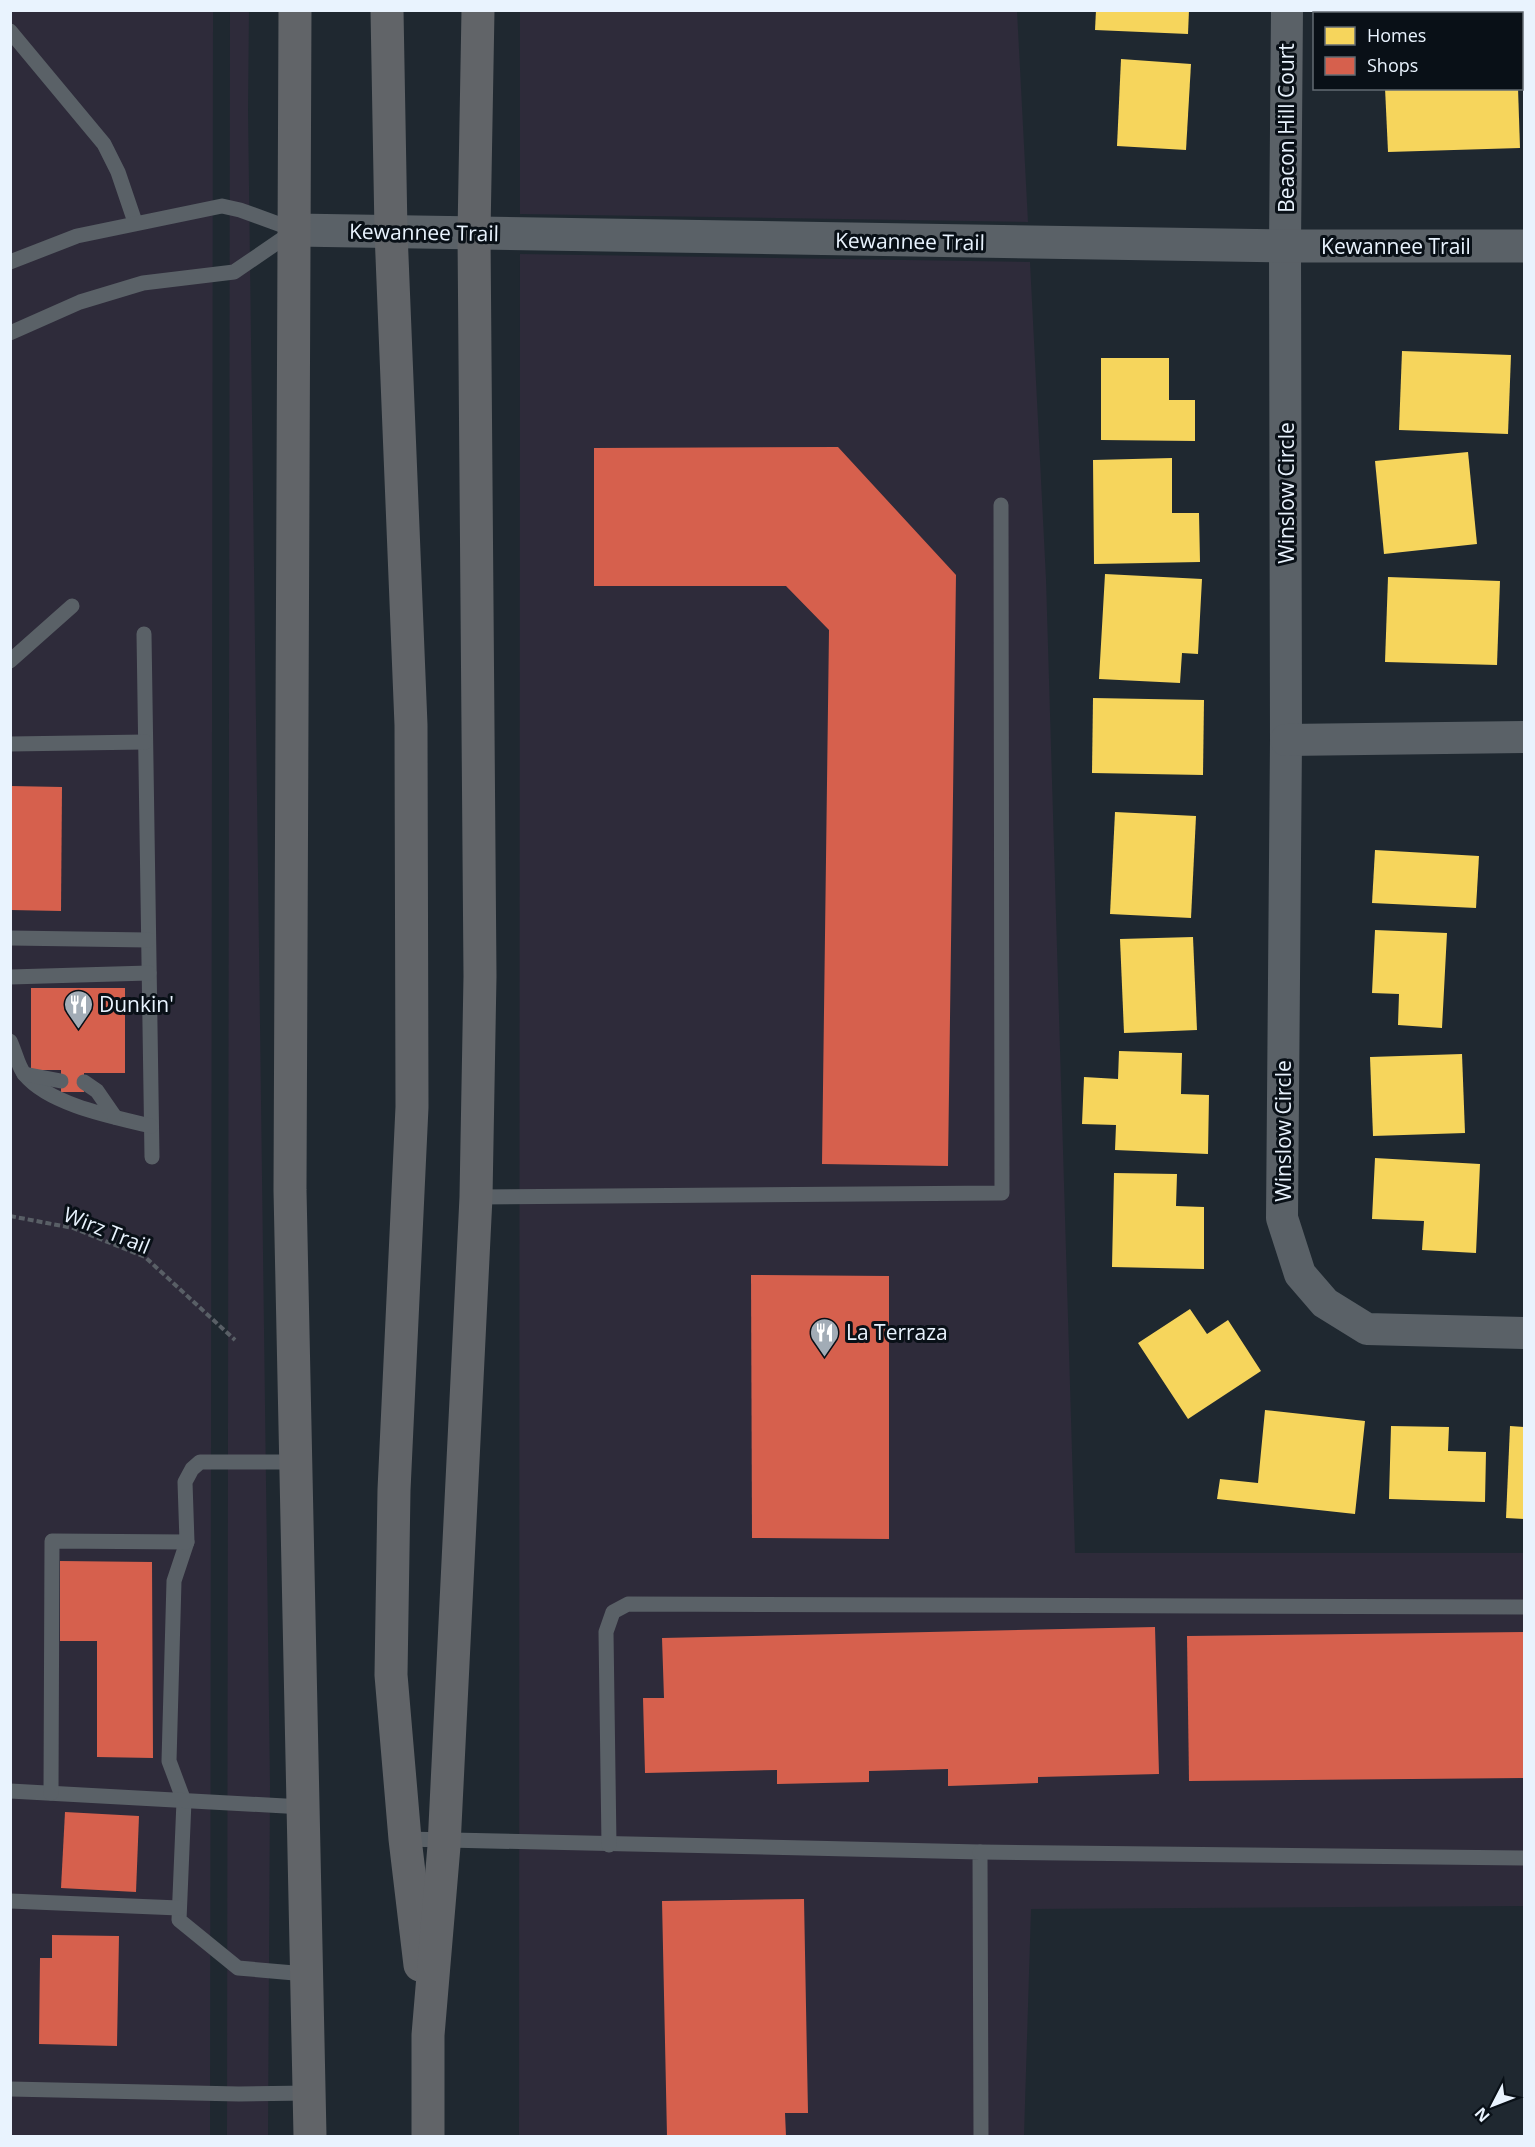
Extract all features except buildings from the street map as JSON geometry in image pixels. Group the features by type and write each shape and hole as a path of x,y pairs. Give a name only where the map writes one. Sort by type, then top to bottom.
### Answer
{"main road":[{"path":"295,10 290,1190 310,2136"},
{"path":"387,10 391,232 411,725 412,1107 394,1490 391,1675 405,1839 428,2035"},
{"path":"428,2136 428,2035 444,1841 476,1197 480,976 474,233 478,10"}],"street":[{"name":"Beacon Hill Court","path":"1285,246 1287,10"},
{"name":"Kewannee Trail","path":"295,230 1285,246 1524,246"},
{"name":"Winslow Circle","path":"1285,246 1286,740 1282,1218 1300,1274 1325,1303 1367,1329 1524,1333"},
{"path":"1286,740 1524,737"}],"lane":[{"path":"10,31 104,144 118,171 135,222"},
{"path":"10,262 77,236 135,222 222,206 240,210 295,230"},
{"path":"10,333 80,302 143,283 234,272 295,230"},
{"path":"476,1197 1002,1193 1001,505"},
{"path":"10,661 72,606"},
{"path":"144,634 152,1157"},
{"path":"10,744 145,742"},
{"path":"10,938 148,940"},
{"path":"10,977 148,973"},
{"path":"10,1041 24,1074 42,1091 103,1115 151,1125"},
{"path":"24,1074 61,1081"},
{"path":"84,1082 97,1091 115,1117"},
{"path":"296,1462 200,1462 192,1468 185,1482 187,1542 174,1581 169,1761 184,1802 179,1920 238,1968 306,1974"},
{"path":"51,1794 52,1540 187,1542"},
{"path":"609,1845 606,1632 613,1612 628,1604 1524,1607"},
{"path":"10,1791 303,1807"},
{"path":"405,1839 980,1852 1524,1858"},
{"path":"980,1852 981,2136"},
{"path":"10,1900 179,1908"},
{"path":"10,2089 239,2094 309,2093"}],"path":[{"name":"Wirz Trail","path":"10,1216 73,1228 145,1257 235,1340"}],"shaded area":[{"path":"249,10 248,110 270,1786 268,2136 227,2136 230,11"},
{"path":"11,11 213,11 210,2136 11,2136"},
{"path":"520,11 1017,11 1028,222 520,214"},
{"path":"520,254 1030,262 1046,579 1075,1553 1524,1553 1524,1906 1031,1909 1024,2136 519,2136"}],"place":[{"name":"Dunkin'","path":"78,1030"},
{"name":"La Terraza","path":"825,1358"}]}
